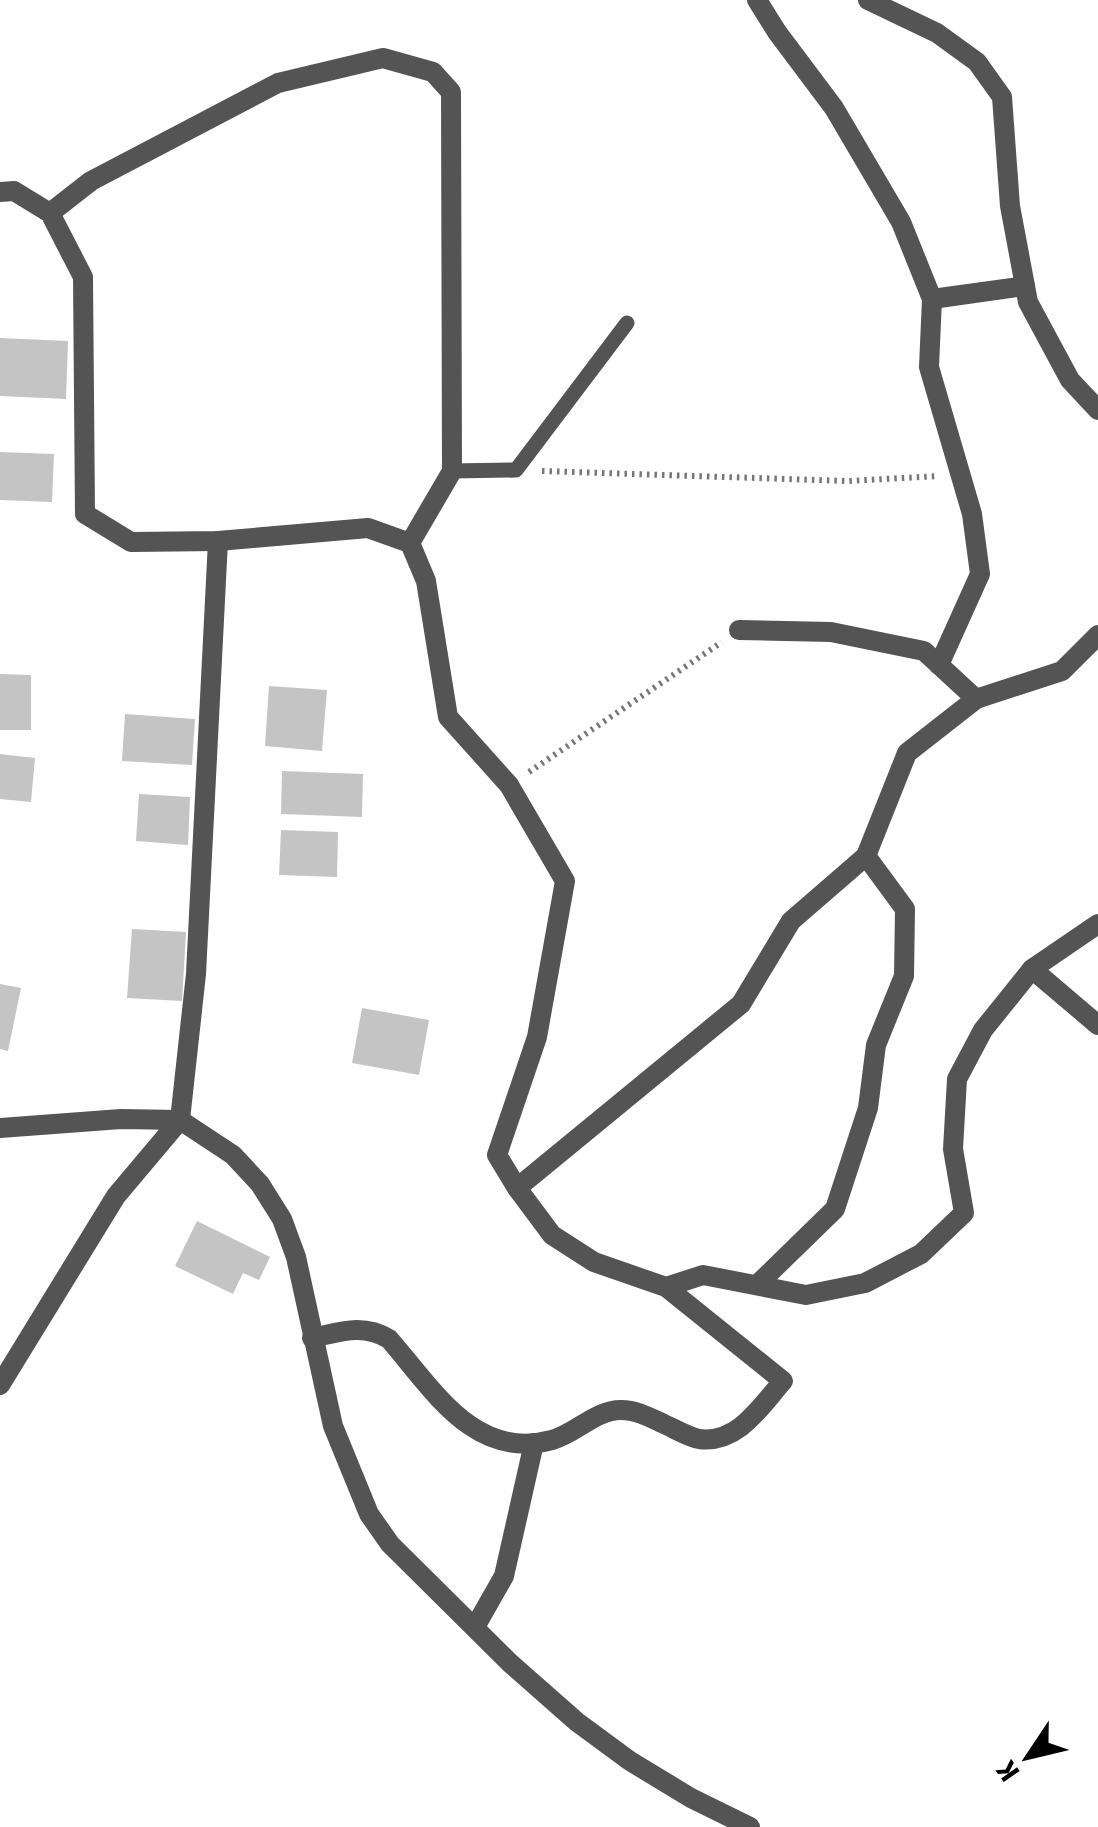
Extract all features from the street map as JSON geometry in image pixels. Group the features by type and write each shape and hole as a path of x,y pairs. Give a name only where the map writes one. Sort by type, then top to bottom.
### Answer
{"street":[{"path":"757,0 834,108 873,173 901,222 932,299 929,367 972,514 980,574 940,665"},
{"path":"868,0 938,33 978,62 1002,97 1010,206 1028,302 1070,380 1098,410"},
{"path":"50,214 91,181 278,83 383,58 433,72 451,92 452,472 410,543"},
{"path":"0,192 14,191 50,214 83,277 85,514 131,542 218,541 368,528 410,543 426,581 448,717 508,785 566,881 537,1036 497,1155 552,1236 594,1262 666,1288 783,1381 745,1425 714,1438 697,1439 641,1413 621,1410 594,1417 565,1435 534,1443 491,1438 473,1430 456,1416 389,1338 378,1332 352,1329 312,1338"},
{"path":"932,299 1025,286"},
{"path":"0,1385 116,1196 180,1120 196,974 218,541"},
{"path":"740,630 831,632 924,651 976,700"},
{"path":"517,1188 741,1004 791,921 866,856 907,753 976,700 1062,671 1098,635"},
{"path":"758,1284 835,1209 868,1108 876,1045 904,976 905,909 866,856"},
{"path":"666,1288 703,1275 806,1295 865,1283 921,1254 964,1213 953,1149 957,1080 984,1030 1032,969 1098,924"},
{"path":"1032,969 1098,1025"},
{"path":"0,1128 121,1119 180,1120 233,1155 260,1184 282,1220 296,1257 333,1426 369,1514 415,1571 577,1722 691,1798 750,1827"},
{"path":"475,1627 504,1576 534,1443"}],"lane":[{"path":"452,472 516,470 627,322"}],"path":[{"path":"516,470 848,481 958,474"},
{"path":"508,785 740,630"}],"building":[{"path":"0,338 68,341 66,399 0,396"},
{"path":"0,452 54,454 52,502 0,500"},
{"path":"0,674 31,675 31,730 0,730"},
{"path":"269,686 327,690 322,751 265,746"},
{"path":"125,714 195,719 192,765 122,761"},
{"path":"0,754 35,758 31,802 0,799"},
{"path":"282,771 363,774 362,817 281,814"},
{"path":"139,794 190,797 188,845 136,841"},
{"path":"281,830 338,832 337,877 279,875"},
{"path":"132,929 186,932 182,1001 127,998"},
{"path":"0,984 21,988 8,1051 0,1049"},
{"path":"362,1008 429,1020 419,1075 352,1063"},
{"path":"197,1221 270,1257 259,1280 243,1273 233,1294 175,1266"}]}
